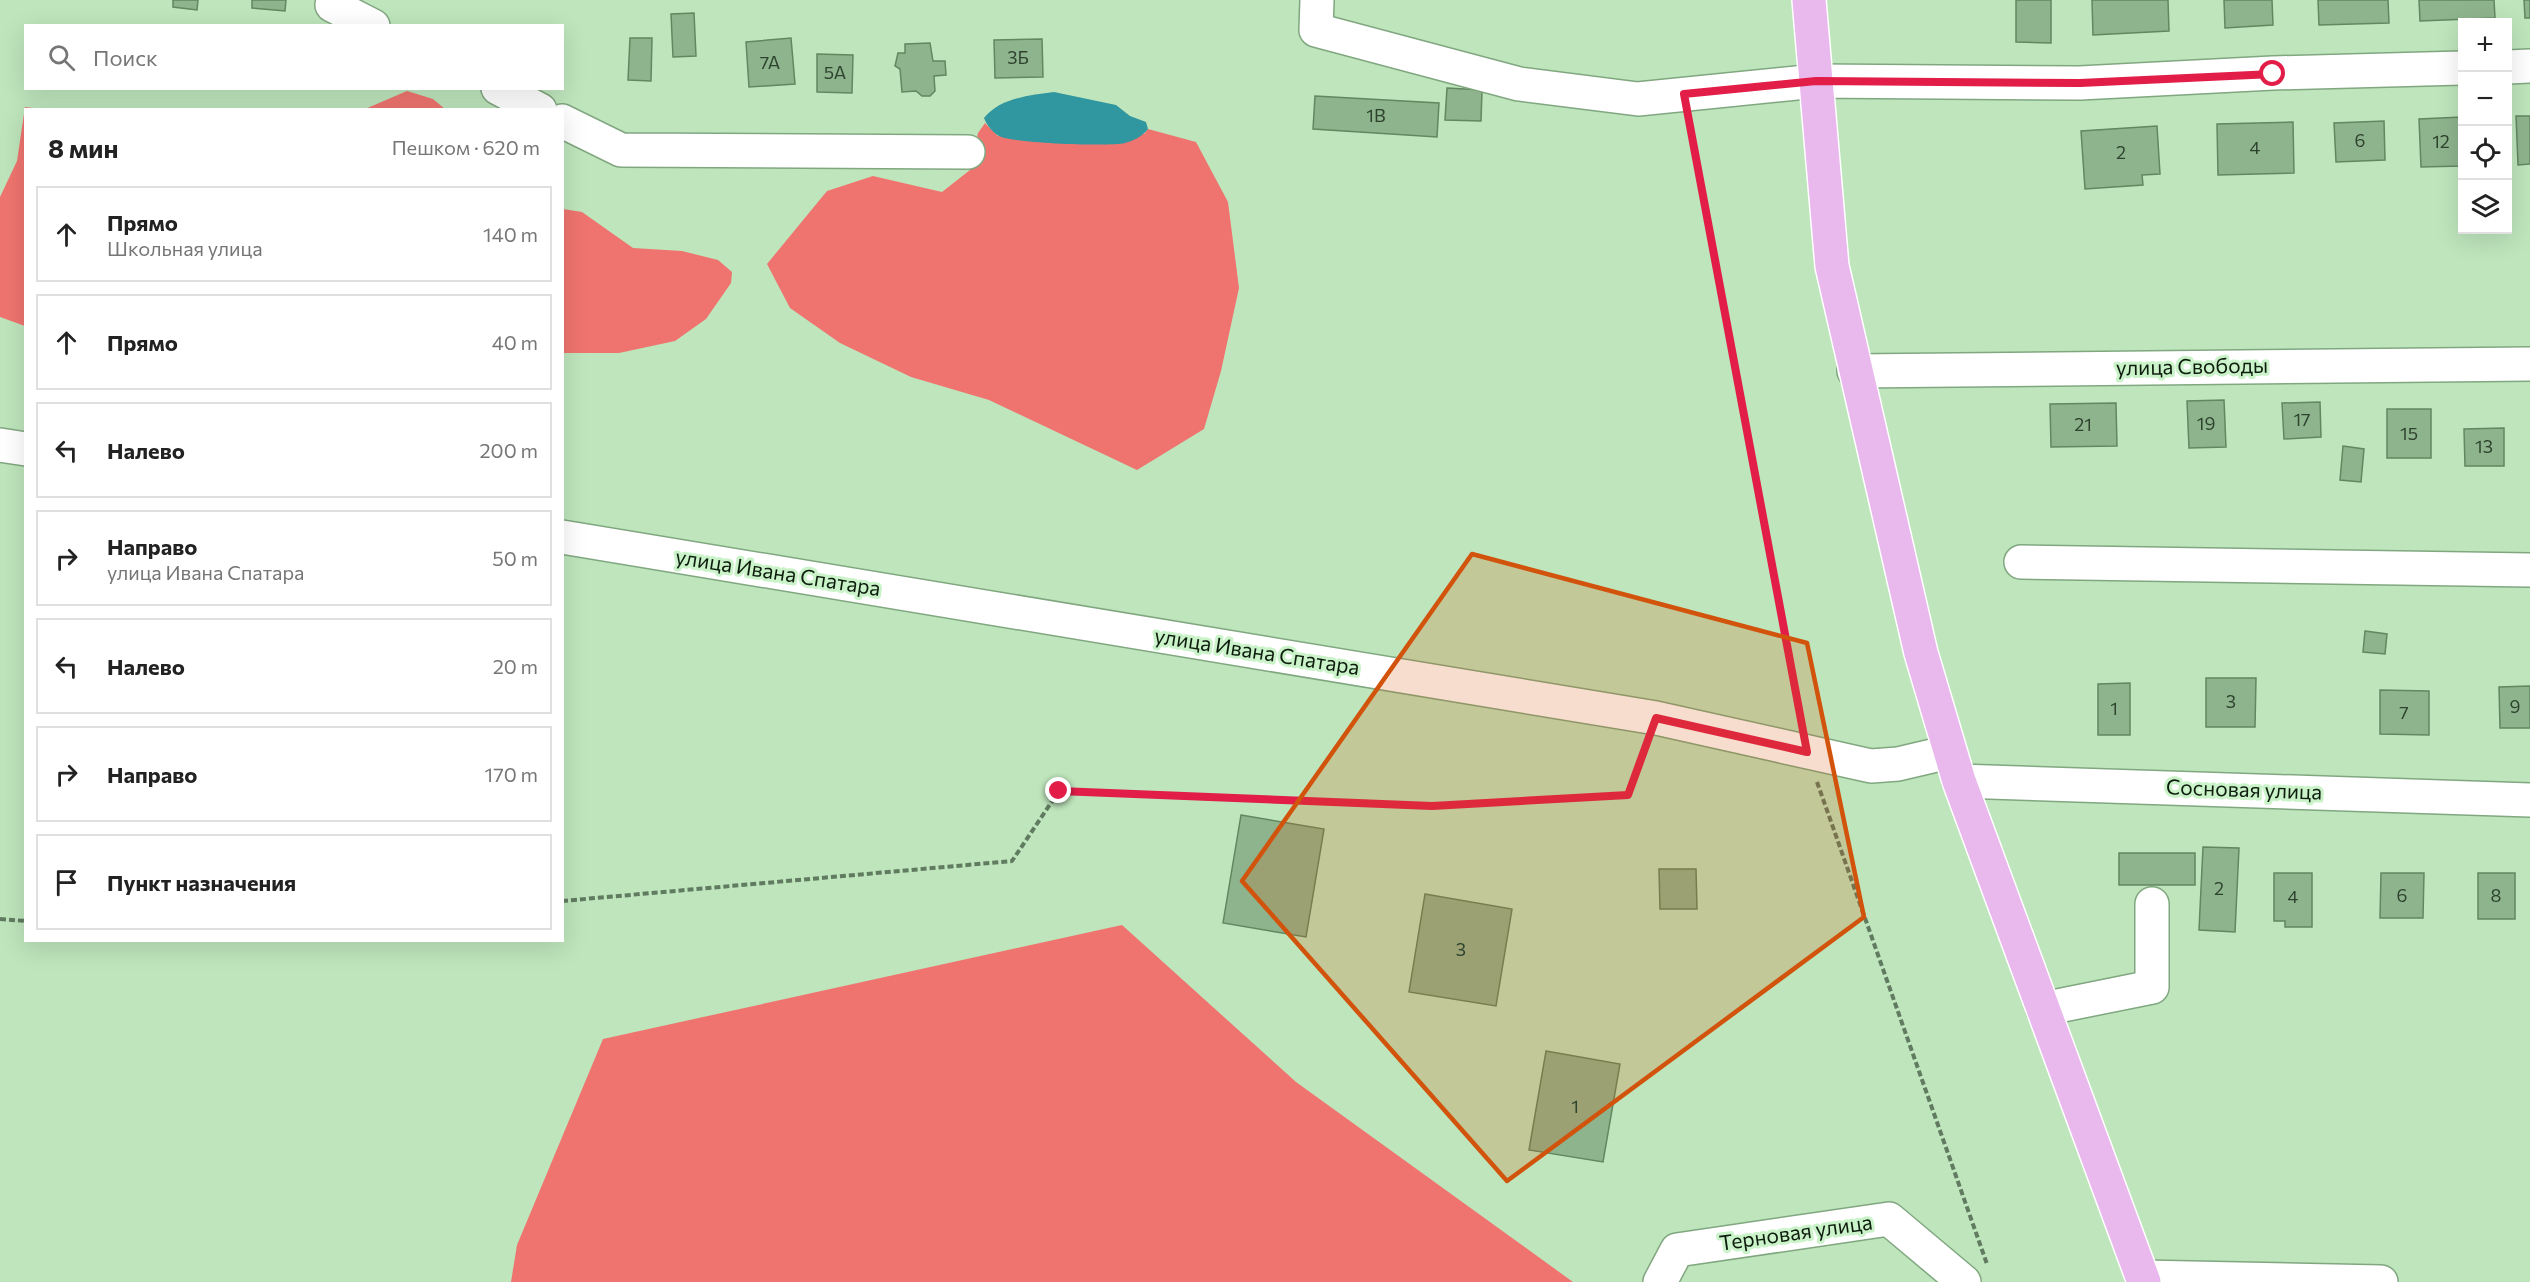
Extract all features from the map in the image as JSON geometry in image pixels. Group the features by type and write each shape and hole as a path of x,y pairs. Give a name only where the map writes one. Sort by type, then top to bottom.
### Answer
{"main road":[{"path":"1809,0 1832,266 1854,371 1921,653 1954,766 2143,1280"}],"street":[{"path":"333,0 332,5 369,24"},
{"path":"1317,0 1316,30 1519,84 1638,99 1816,81 2080,83 2458,68"},
{"path":"2512,67 2530,66"},
{"path":"502,90 536,108"},
{"path":"564,122 621,150 968,152"},
{"name":"улица Свободы","path":"1854,371 2530,364"},
{"path":"0,445 24,449"},
{"name":"улица Ивана Спатара","path":"564,537 1656,718 1871,766 1954,766"},
{"path":"2021,562 2530,570"},
{"name":"Сосновая улица","path":"1954,766 2530,800"},
{"path":"2043,1008 2152,987 2152,904"},
{"name":"Терновая улица","path":"1660,1282 1677,1250 1889,1219 1976,1276"},
{"path":"2143,1280 2381,1282"}],"path":[{"path":"1684,94 1807,752 1976,1276"},
{"path":"564,901 1012,861 1059,791 1432,806 1628,795 1656,718"},
{"path":"0,919 24,921"}],"highlighted area":[{"path":"1472,554 1807,643 1864,917 1507,1181 1242,881"}],"shaded area":[{"path":"407,91 433,99 444,108 367,108"},
{"path":"24,114 24,326 0,317 0,197 17,161"},
{"path":"985,123 998,136 1144,134 1148,129 1196,142 1228,202 1239,288 1221,371 1204,429 1137,470 989,400 911,377 840,343 790,308 767,264 827,191 873,176 942,192 970,170 978,133"},
{"path":"564,209 582,212 633,248 682,251 718,260 732,272 731,283 706,319 675,341 619,353 564,353"},
{"path":"1122,925 1296,1082 1573,1282 511,1282 517,1245 603,1039"}],"water":[{"path":"1054,92 1116,105 1130,116 1146,122 1148,129 1138,138 1125,143 1061,144 999,136 986,123 984,118 998,106 1026,96"}],"building":[{"path":"173,0 198,0 197,10 173,7"},
{"path":"252,0 286,0 285,11 252,8"},
{"path":"2016,0 2051,0 2051,43 2016,42"},
{"path":"2092,0 2168,0 2169,31 2093,35"},
{"path":"2224,0 2272,0 2273,25 2225,28"},
{"path":"2318,0 2388,0 2389,23 2319,25"},
{"path":"2419,0 2494,0 2495,18 2420,21"},
{"path":"2524,0 2530,0 2530,18 2525,18"},
{"path":"694,13 696,56 673,57 671,14"},
{"path":"630,38 652,38 651,81 628,80"},
{"path":"791,38 795,84 749,87 746,42"},
{"path":"1042,39 1043,77 995,78 994,40"},
{"path":"930,43 933,61 945,61 946,75 934,76 935,91 930,96 922,96 916,91 902,92 900,69 895,66 898,53 905,53 905,44"},
{"path":"817,54 853,55 852,93 817,92"},
{"path":"1447,88 1482,90 1481,121 1445,120"},
{"path":"1315,96 1439,103 1437,137 1313,129"},
{"path":"2516,116 2530,116 2530,164 2518,165"},
{"path":"2458,117 2458,166 2421,167 2419,119"},
{"path":"2384,121 2385,160 2336,162 2334,123"},
{"path":"2293,122 2294,173 2218,175 2217,124"},
{"path":"2157,126 2160,174 2142,175 2143,185 2085,189 2081,131"},
{"path":"2224,400 2226,447 2189,448 2187,401"},
{"path":"2320,402 2321,437 2284,439 2282,403"},
{"path":"2116,403 2117,446 2051,447 2050,404"},
{"path":"2387,409 2431,409 2431,458 2387,458"},
{"path":"2504,428 2504,466 2465,466 2464,429"},
{"path":"2343,446 2364,449 2361,482 2340,480"},
{"path":"2365,631 2387,634 2385,654 2363,652"},
{"path":"2206,678 2256,678 2255,727 2206,727"},
{"path":"2130,683 2130,735 2098,735 2098,684"},
{"path":"2530,686 2530,728 2500,728 2499,687"},
{"path":"2380,690 2429,691 2429,735 2380,734"},
{"path":"1241,815 1324,829 1306,937 1223,923"},
{"path":"2203,847 2239,848 2235,932 2199,930"},
{"path":"2119,853 2195,853 2195,885 2119,885"},
{"path":"1659,869 1696,869 1697,909 1660,909"},
{"path":"2274,873 2312,873 2312,927 2285,927 2285,921 2274,921"},
{"path":"2381,873 2424,873 2423,918 2380,918"},
{"path":"2478,873 2515,873 2515,919 2478,919"},
{"path":"1425,894 1512,909 1496,1006 1409,992"},
{"path":"1546,1051 1620,1064 1603,1162 1529,1150"}],"route":[{"path":"1059,791 1432,806 1628,795 1656,718 1807,752 1684,94 1816,81 2080,83 2273,74"}]}
